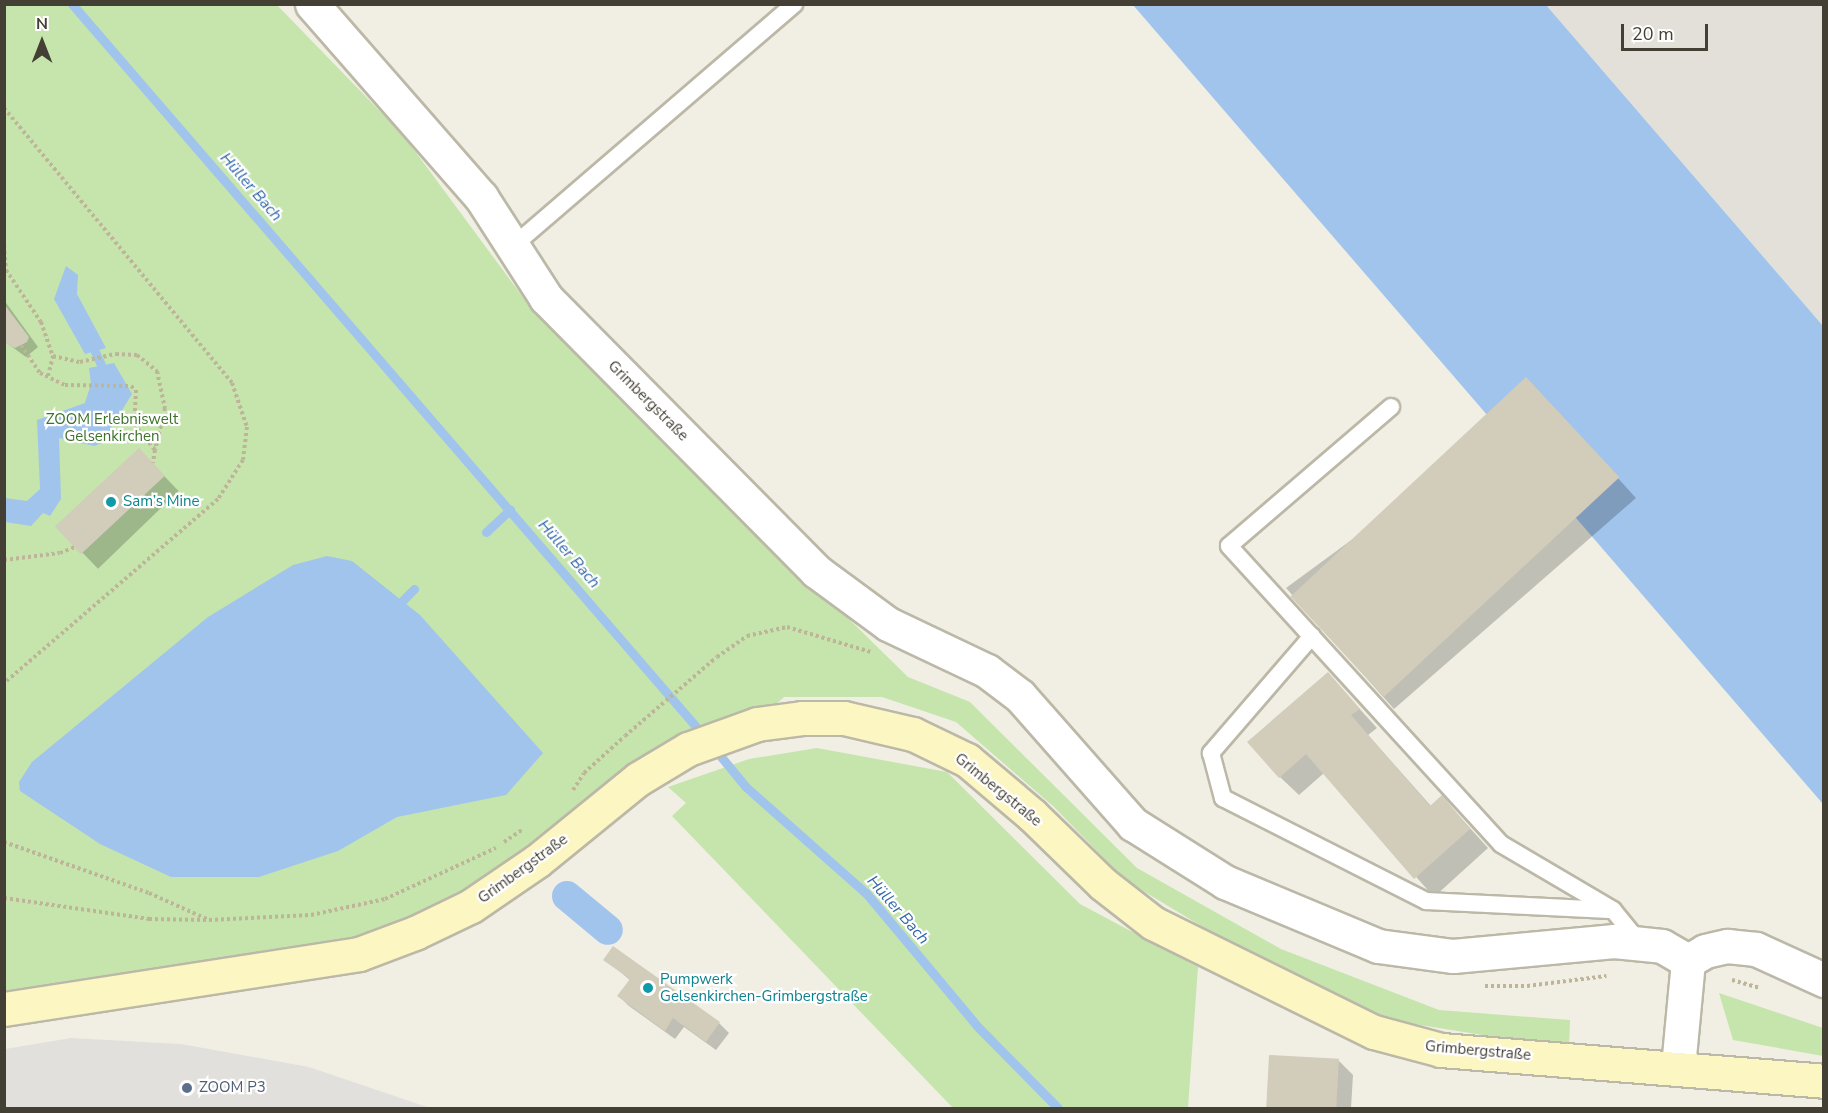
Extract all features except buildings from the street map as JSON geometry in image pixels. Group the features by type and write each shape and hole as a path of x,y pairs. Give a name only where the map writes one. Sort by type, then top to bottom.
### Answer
{"street":[{"name":"Grimbergstraße","path":"312,4 481,197 546,298 816,571 888,624 987,671 1020,696 1133,824 1225,882 1378,946 1453,956 1533,951 1591,942 1639,942 1662,946 1688,961"},
{"name":"Grimbergstraße","path":"4,1009 359,954 415,933 471,906 518,874 653,769 714,737 773,721 860,719 913,734 948,749 994,782 1102,884 1153,923 1374,1032 1441,1050 1678,1067 1824,1081"},
{"path":"1678,1067 1688,961 1705,951 1727,946 1756,949 1824,980"}],"lane":[{"path":"513,246 794,4"},
{"path":"1391,406 1229,546 1501,844 1612,910 1639,942"},
{"path":"1312,636 1211,753 1223,798 1426,901 1612,910"}],"path":[{"path":"4,108 232,383 248,427 243,460 218,499 4,683"},
{"path":"4,245 5,270 41,322 53,356 48,376"},
{"path":"21,345 40,373 65,385 131,386 136,390 134,424 155,450"},
{"path":"53,356 81,362 116,354 136,355 147,360 164,387 165,408 153,463"},
{"path":"4,560 60,553 75,546"},
{"path":"568,796 584,773 625,736 717,657 754,633 786,627 876,654"},
{"path":"4,898 149,919 209,920 311,915 385,899 495,849 532,823"},
{"path":"4,842 149,894 209,920"}],"shaded area":[{"path":"1546,5 1823,5 1823,326"},
{"name":"ZOOM P3","path":"71,1038 181,1044 309,1067 430,1108 5,1108 5,1049"}],"green space":[{"name":"ZOOM Erlebniswelt Gelsenkirchen","path":"4,5 277,5 403,135 528,304 908,677 970,702 1137,868 1281,949 1439,1010 1570,1020 1569,1049 1383,1019 1251,956 1125,880 1054,807 956,722 882,697 784,697 769,711 681,736 633,763 521,854 464,892 412,920 351,944 5,997"},
{"path":"817,748 947,772 1080,904 1198,967 1188,1108 953,1108 672,816 686,803 668,787 749,759"},
{"path":"1719,993 1823,1028 1823,1056 1733,1040"}],"water":[{"path":"1133,5 1546,5 1823,326 1823,804"},
{"path":"66,266 78,275 77,294 106,348 85,354 54,299"},
{"path":"114,363 132,394 102,443 94,446 59,438 61,499 50,516 43,513 31,526 5,522 5,498 27,501 40,489 37,420 85,403 91,384 89,368"},
{"path":"327,556 352,561 420,615 543,753 506,795 397,817 338,851 259,877 171,877 100,844 20,791 19,782 32,762 208,617 293,565"}],"waterway":[{"name":"Hüller Bach","path":"72,4 704,736"},
{"path":"90,341 101,365"},
{"path":"486,532 510,510"},
{"path":"395,608 414,589"},
{"name":"Hüller Bach","path":"713,747 746,787 866,893 979,1028 1058,1108"},
{"path":"567,896 608,930"}],"place":[{"name":"Sam’s Mine","path":"111,502"},
{"name":"Pumpwerk Gelsenkirchen-Grimbergstraße","path":"648,988"},
{"name":"ZOOM P3","path":"187,1088"}]}
